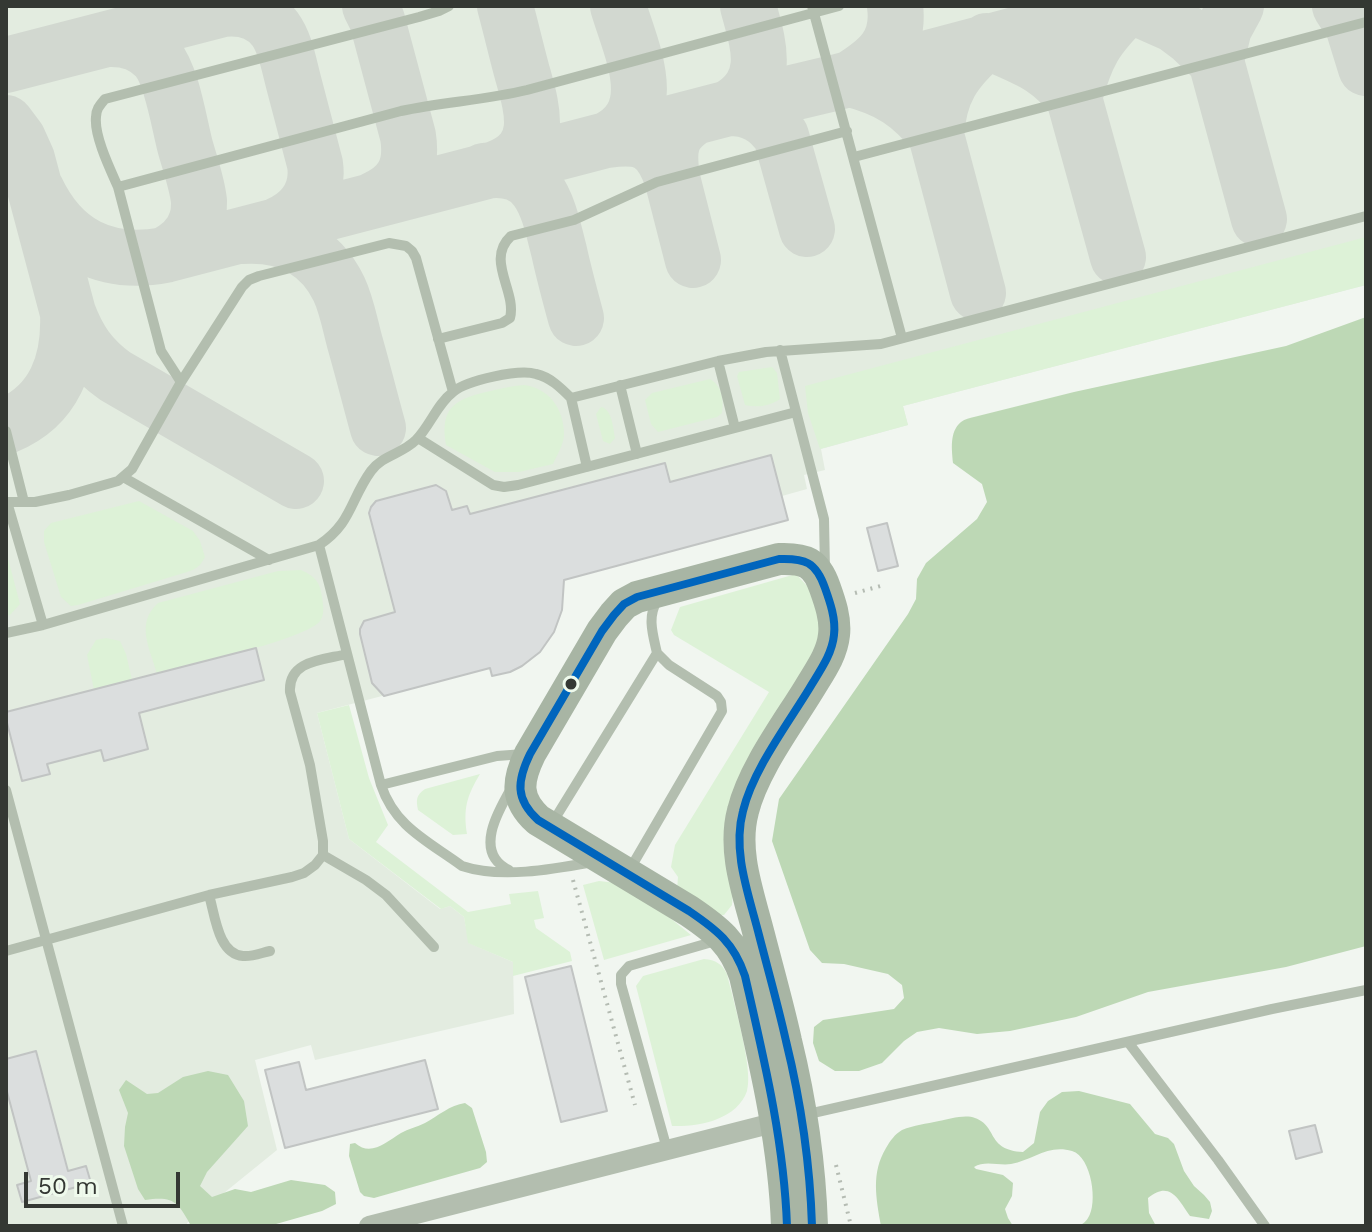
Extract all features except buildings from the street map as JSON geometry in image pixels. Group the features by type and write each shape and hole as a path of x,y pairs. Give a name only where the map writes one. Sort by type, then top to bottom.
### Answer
{"main road":[{"path":"812,1226 795,1126 787,1043 746,885 739,837 750,788 825,662 835,634 825,588 814,567 794,559 779,559 637,597 624,604 614,615 526,761 520,787 532,815 550,829 711,926 740,960 795,1126 831,1226"},
{"path":"787,1226 783,1163 795,1126"}],"street":[{"path":"380,1225 667,1149 795,1126"}],"lane":[{"path":"181,382 161,351 118,187 102,148 95,115 98,107 105,99 419,17 449,6"},
{"path":"118,187 412,109 527,90 813,10 839,6"},
{"path":"813,10 902,338"},
{"path":"854,157 1366,22"},
{"path":"438,339 502,323 510,318 512,309 500,257 501,248 511,236 574,220 657,182 847,131"},
{"path":"571,398 718,361 780,350 870,345 902,338 1366,216"},
{"path":"43,625 6,502 35,502 69,495 118,481 132,469 181,382 249,280 389,243 406,246 416,258 453,392"},
{"path":"780,350 824,519 825,588"},
{"path":"718,361 735,428"},
{"path":"6,633 319,545 333,536 343,524 379,462 418,438 453,392 466,384 525,372 550,381 571,398 587,467"},
{"path":"620,385 637,454"},
{"path":"418,438 493,485 504,487 796,412"},
{"path":"6,431 24,502"},
{"path":"123,477 269,560"},
{"path":"319,545 381,785 393,812 402,823 462,866 484,871 568,866 615,867 722,711 717,696 669,665 657,653 652,612 665,589"},
{"path":"779,559 825,546"},
{"path":"550,829 657,653"},
{"path":"6,951 209,895 304,873 315,865 323,855 323,841 315,787 289,681 296,669 347,654"},
{"path":"381,785 497,756 526,761 498,810 491,837 494,858 500,866 512,871"},
{"path":"6,790 123,1226"},
{"path":"323,855 386,895 434,947"},
{"path":"209,895 227,948 242,957 270,951"},
{"path":"667,1149 621,975 629,966 725,939"},
{"path":"795,1126 1128,1042 1366,990"},
{"path":"1128,1042 1265,1226"}],"shaded area":[{"path":"6,6 1366,6 1366,285 903,406 908,425 821,449 825,470 804,475 807,489 782,496 788,520 563,580 562,610 554,632 540,652 522,666 492,676 489,668 317,713 349,839 440,909 450,906 464,917 469,943 513,962 514,1014 315,1060 311,1045 255,1060 277,1150 187,1226 6,1226"}],"green space":[{"path":"1366,237 1366,285 903,406 908,425 820,449 808,413 805,386"},
{"path":"1366,317 1366,946 1286,967 1148,992 1076,1017 1010,1031 977,1034 939,1028 917,1032 882,1063 859,1071 835,1071 819,1061 813,1043 814,1027 823,1020 894,1009 904,998 902,985 888,974 844,964 822,963 810,950 772,841 779,799 908,614 916,599 917,579 926,563 977,519 987,502 982,484 953,463 952,441 957,426 969,418 1074,392 1286,346"},
{"path":"772,367 777,373 780,399 763,406 745,405 737,376 739,372"},
{"path":"710,379 721,394 722,413 717,417 658,432 651,424 645,400 652,393"},
{"path":"524,385 548,395 561,416 564,438 553,464 519,472 495,472 446,445 447,415 457,403 486,392"},
{"path":"601,407 608,411 613,424 615,438 610,444 603,441 596,414"},
{"path":"139,501 193,531 205,557 198,567 190,571 71,606 61,597 44,542 44,531 51,523"},
{"path":"6,551 20,604 6,616"},
{"path":"301,570 316,580 322,597 322,618 311,628 244,651 157,674 146,628 147,619 158,603 278,571"},
{"path":"796,574 809,588 821,622 823,647 741,785 732,905 724,915 714,915 677,890 678,877 671,867 675,845 769,692 674,635 671,630 680,607"},
{"path":"106,638 120,641 132,680 94,690 87,655 96,640"},
{"path":"349,705 369,778 388,825 376,842 468,912 511,904 509,894 538,891 544,918 534,920 536,928 570,952 572,961 513,976 513,962 468,943 464,917 450,906 441,909 349,839 317,713"},
{"path":"480,774 467,802 467,834 453,835 418,810 417,798 425,789"},
{"path":"599,881 617,883 648,900 691,935 604,960 583,885"},
{"path":"704,959 718,963 727,974 748,1067 747,1091 735,1109 716,1120 672,1126 636,986 643,976"},
{"path":"208,1071 228,1075 244,1101 248,1126 207,1172 200,1186 212,1197 235,1189 251,1192 291,1180 325,1185 335,1192 336,1204 269,1226 191,1226 174,1202 145,1200 138,1189 124,1146 128,1113 119,1090 126,1080 147,1094 158,1093 183,1077"},
{"path":"1079,1091 1130,1104 1155,1134 1168,1138 1174,1144 1184,1171 1210,1202 1212,1211 1209,1219 1190,1216 1173,1194 1162,1191 1148,1198 1149,1213 1156,1226 1078,1226 1086,1221 1091,1211 1093,1192 1084,1162 1079,1155 1063,1149 1011,1164 974,1167 1003,1175 1013,1183 1012,1196 1005,1209 1013,1226 881,1226 876,1196 878,1167 888,1145 899,1132 952,1118 971,1117 987,1126 1003,1147 1023,1152 1034,1143 1040,1112 1048,1101 1062,1092"},
{"path":"465,1103 472,1108 486,1152 487,1162 480,1168 374,1198 360,1192 349,1156 350,1144 367,1149 378,1147 449,1108"}],"taxiway":[{"path":"6,65 235,6"},
{"path":"370,6 377,20 409,147 403,176 391,189 373,200"},
{"path":"498,168 523,150 532,128 530,101 505,6"},
{"path":"607,140 624,128 634,113 639,97 635,60 618,6"},
{"path":"36,189 59,224 88,247 123,257 165,255 729,108 743,98 757,75 758,49 748,6"},
{"path":"850,79 878,58 891,41 896,19 895,6"},
{"path":"729,108 1125,6"},
{"path":"850,79 876,87 898,99 918,114 936,135 941,106 950,82 987,41 1044,69 1074,98 1093,48 1128,6"},
{"path":"1132,6 1175,25 1216,61"},
{"path":"1236,6 1224,28 1216,61 1259,219"},
{"path":"1340,6 1353,26 1366,68"},
{"path":"224,9 246,10 259,15 279,35 315,164 315,184 308,201 295,215 278,225"},
{"path":"107,39 134,42 152,53 167,76 174,100 197,187 199,208 189,236 165,255"},
{"path":"1074,98 1118,257"},
{"path":"729,108 759,115 781,136 807,229"},
{"path":"607,140 631,139 648,144 662,156 672,178 672,143 680,129 695,117"},
{"path":"6,123 27,159 68,313 92,356 115,376 296,481"},
{"path":"936,135 978,293"},
{"path":"484,171 503,170 518,174 530,181 539,192 551,219 576,318"},
{"path":"672,178 693,260"},
{"path":"241,236 271,237 299,246 322,263 331,275 346,309 378,428"},
{"path":"6,426 37,407 56,380 66,349 68,313"}],"transit line":[{"path":"787,1226 782,1163 772,1100 745,976 736,955 716,931 689,911 538,820 525,805 520,789 530,754 602,631 624,604 637,597 779,559 803,561 818,572 833,617 833,642 821,670 754,780 743,811 739,842 747,889 796,1087 807,1156 812,1226"}]}
